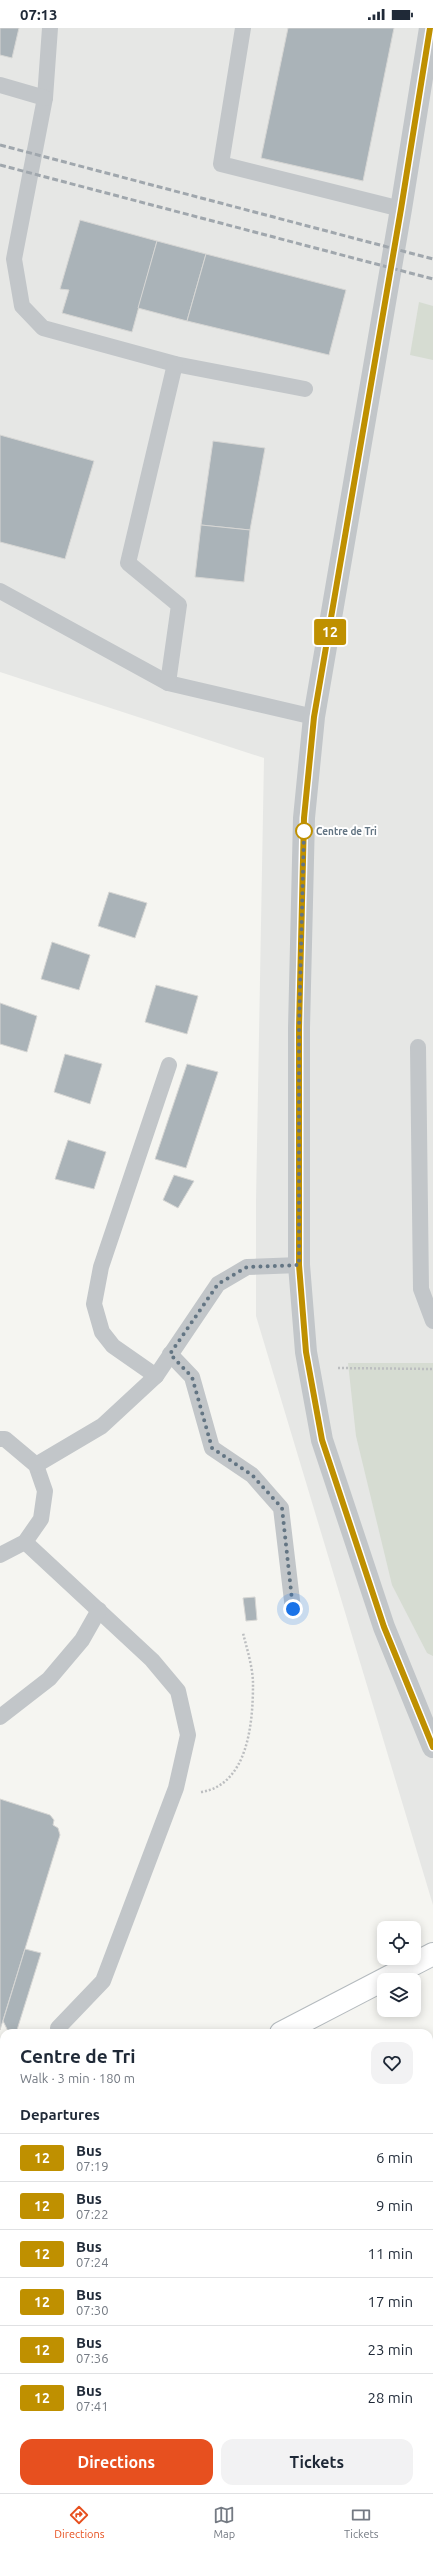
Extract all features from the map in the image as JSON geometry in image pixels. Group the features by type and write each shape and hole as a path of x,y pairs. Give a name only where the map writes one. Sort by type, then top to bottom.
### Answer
{"main road":[{"path":"289,2029 433,1954"}],"street":[{"path":"430,28 401,209 314,717 304,818 299,1028 299,1265 309,1368 322,1440 384,1627 433,1747"}],"lane":[{"path":"50,28 45,98 14,259 22,306 43,328 175,364 305,389"},
{"path":"243,28 221,164 401,209"},
{"path":"0,85 45,98"},
{"path":"168,683 179,605 128,563 175,364"},
{"path":"0,591 168,683 314,717"},
{"path":"418,1046 427,1190 421,1289 433,1321"},
{"path":"156,1376 113,1346 102,1332 94,1304 101,1267 169,1065"},
{"path":"36,1465 102,1426 156,1376 218,1284 247,1267 299,1265"},
{"path":"170,1354 192,1377 212,1448 252,1475 282,1508 293,1609"},
{"path":"0,1439 5,1439 36,1465 45,1491 41,1519 25,1542 0,1555"},
{"path":"25,1542 152,1660 178,1691 188,1735 176,1788 103,1981 58,2028"},
{"path":"0,1717 49,1679 82,1640 99,1610"}],"path":[{"path":"309,1368 433,1369"},
{"path":"176,1788 192,1793 209,1791 226,1782 238,1769 246,1748 253,1683 243,1633"}],"shaded area":[{"path":"0,28 433,28 433,1905 256,1316 256,1201 264,758 0,672"},
{"path":"419,302 433,306 433,360 410,355"},
{"path":"348,1363 433,1363 433,1656 427,1653 392,1585 356,1436"}],"building":[{"path":"0,28 19,28 12,58 0,55"},
{"path":"288,28 394,28 363,181 261,158"},
{"path":"80,220 157,241 132,332 62,313 69,290 60,289"},
{"path":"157,241 206,254 187,321 138,308"},
{"path":"206,254 346,290 329,355 187,321"},
{"path":"0,435 94,461 65,559 0,542"},
{"path":"213,441 265,448 250,530 201,525"},
{"path":"201,525 250,530 244,582 195,577"},
{"path":"109,892 147,903 135,938 98,926"},
{"path":"52,942 90,955 79,990 41,979"},
{"path":"156,985 198,996 187,1034 145,1022"},
{"path":"0,1003 37,1016 27,1052 0,1044"},
{"path":"65,1054 102,1064 90,1104 54,1092"},
{"path":"187,1064 218,1072 186,1168 155,1159"},
{"path":"68,1140 106,1152 94,1189 55,1179"},
{"path":"174,1175 194,1181 178,1208 163,1200"},
{"path":"255,1597 257,1620 246,1621 243,1598"},
{"path":"0,1799 50,1815 54,1820 53,1825 58,1828 60,1835 0,2029"},
{"path":"25,1949 41,1953 17,2029 7,2029 3,2021"}],"railway":[{"path":"0,145 433,259"},
{"path":"0,165 433,279"}],"bus line":[{"name":"12","path":"430,28 329,638 314,717 304,818 299,1028 299,1265 306,1352 322,1440 384,1627 433,1747"}],"place":[{"name":"Centre de Tri","path":"304,831"}],"route":[{"path":"293,1609 282,1508 252,1475 212,1448 192,1377 170,1354 218,1284 247,1267 258,1268 299,1265 299,1028 304,831"}]}
